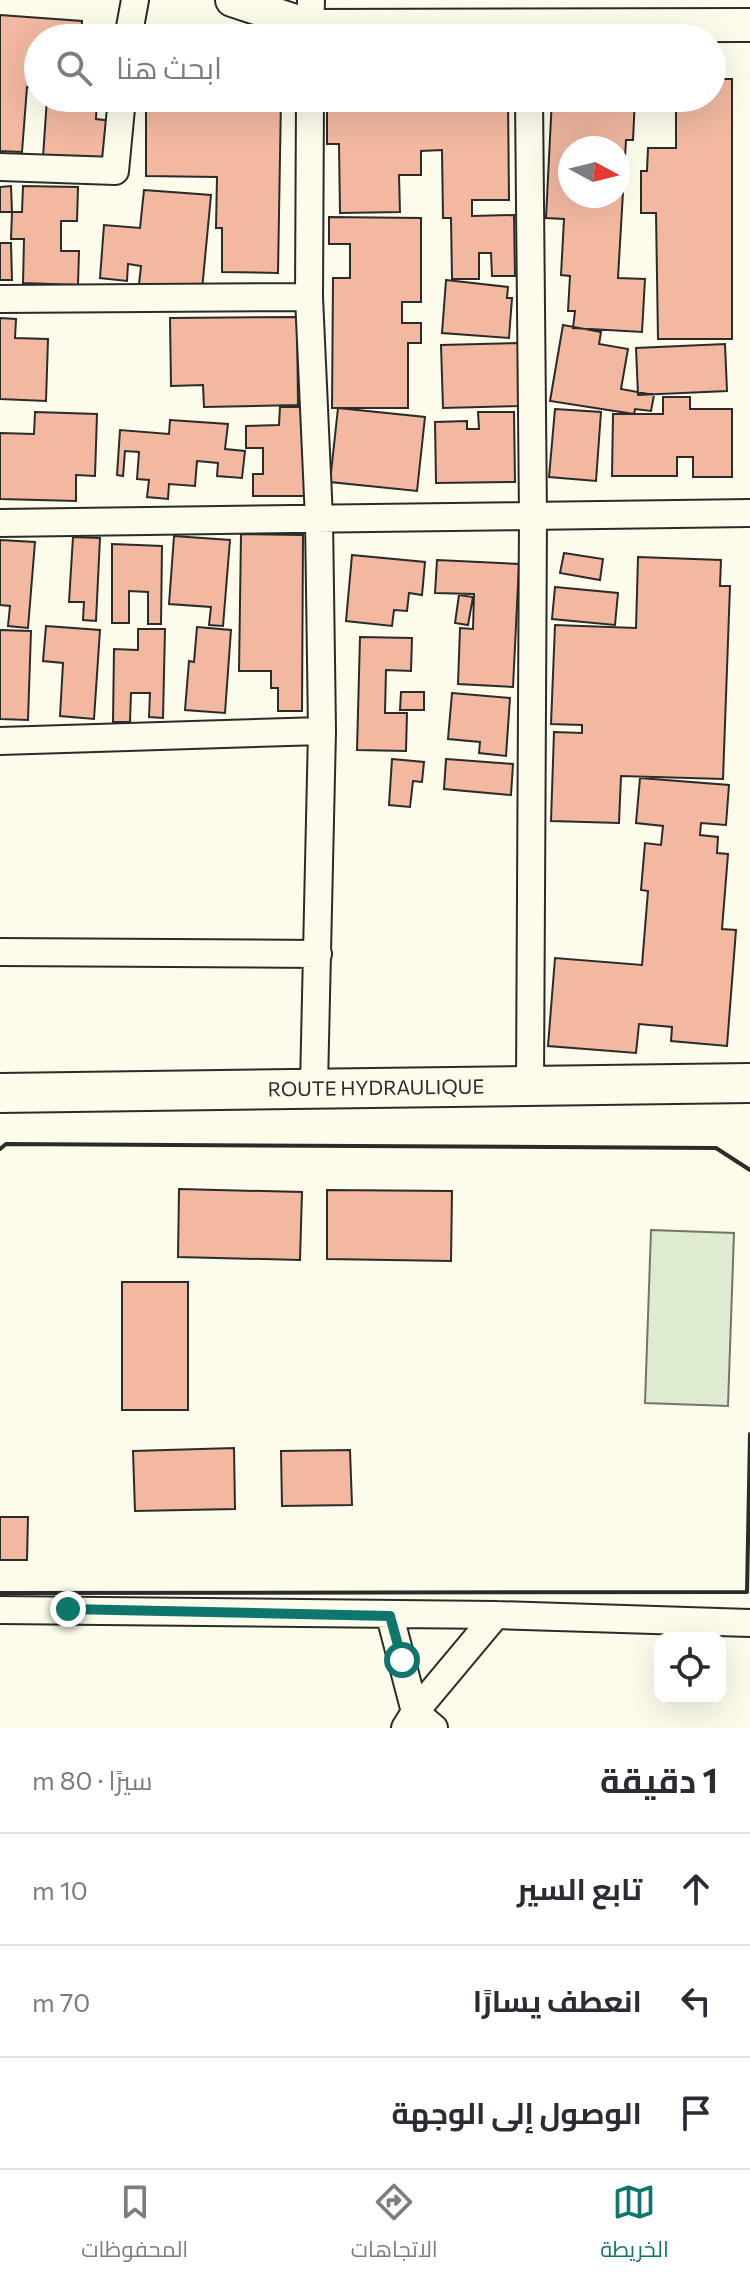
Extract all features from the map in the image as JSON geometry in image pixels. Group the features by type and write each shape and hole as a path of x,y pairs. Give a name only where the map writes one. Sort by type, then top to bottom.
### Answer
{"main road":[{"name":"ROUTE HYDRAULIQUE","path":"1,1094 314,1086 750,1083"}],"street":[{"path":"131,24 135,0"},
{"path":"232,0 311,21 365,24"},
{"path":"726,26 750,25"},
{"path":"0,167 115,171 121,112"},
{"path":"310,112 309,297 319,519 322,731 314,1086"},
{"path":"529,112 533,516 530,1084"},
{"path":"0,299 309,297"},
{"path":"0,523 750,513"},
{"path":"0,741 322,731"},
{"path":"0,952 318,954"},
{"path":"0,1610 496,1615 750,1623"},
{"path":"418,1723 496,1615"},
{"path":"390,1616 418,1723"}],"green space":[{"path":"651,1230 734,1233 728,1406 645,1403"}],"building":[{"path":"0,15 82,21 82,24 24,24 25,112 22,152 0,151"},
{"path":"726,79 732,79 732,339 658,339 656,213 641,213 641,171 647,171 648,148 676,148 676,112 726,112"},
{"path":"46,112 96,112 96,119 113,121 110,161 43,157"},
{"path":"146,112 281,112 278,273 222,272 222,228 216,228 217,177 146,176"},
{"path":"327,112 508,112 509,200 472,200 472,216 514,215 515,276 492,276 491,253 479,253 479,279 452,279 451,218 443,218 442,150 421,151 421,175 399,175 400,212 340,213 339,144 327,144"},
{"path":"551,112 634,112 633,140 630,136 558,136 558,208 622,208 618,278 645,279 642,332 573,328 575,311 568,311 570,276 561,275 564,219 546,218"},
{"path":"11,186 12,212 0,212 0,187"},
{"path":"23,186 78,187 77,221 61,221 61,251 79,251 78,285 23,283 24,239 11,239 12,212 22,212"},
{"path":"144,190 211,195 202,290 139,284 141,266 128,264 127,281 100,278 104,225 140,228"},
{"path":"329,217 421,218 421,302 402,302 402,323 421,323 421,343 408,343 408,408 332,408 333,278 350,278 350,244 329,244"},
{"path":"0,243 11,243 12,280 0,280"},
{"path":"446,280 508,287 507,298 512,298 509,338 442,333"},
{"path":"297,317 298,405 204,407 203,385 171,386 170,318"},
{"path":"0,318 16,319 15,338 48,339 46,401 0,399"},
{"path":"563,325 601,332 599,344 628,349 621,389 654,395 651,411 635,409 634,414 550,401"},
{"path":"518,343 520,406 443,408 441,345"},
{"path":"725,344 727,391 638,395 636,348"},
{"path":"663,397 690,397 690,409 732,409 732,477 693,477 693,457 677,457 677,476 612,476 613,414 663,414"},
{"path":"280,407 304,407 304,496 253,496 253,474 263,474 263,448 246,448 246,426 279,425"},
{"path":"338,408 425,417 417,491 330,482"},
{"path":"555,409 601,412 596,481 549,477"},
{"path":"35,412 97,414 95,476 76,475 76,501 0,499 0,433 34,434"},
{"path":"478,412 514,412 515,482 436,483 435,422 467,421 467,429 479,429"},
{"path":"170,420 228,424 225,449 245,451 242,478 217,476 218,463 197,461 195,486 169,484 168,499 147,497 149,480 137,479 139,452 125,451 123,476 117,475 120,430 169,434"},
{"path":"241,534 303,535 302,711 278,711 278,688 271,688 271,671 239,671"},
{"path":"174,536 230,540 223,626 209,625 211,607 169,604"},
{"path":"73,537 100,538 96,621 83,620 84,602 69,602"},
{"path":"0,540 35,542 28,628 8,626 10,606 0,605"},
{"path":"112,544 162,546 161,624 148,624 148,592 129,591 129,623 112,623"},
{"path":"564,553 603,559 600,580 560,573"},
{"path":"352,555 425,562 422,595 409,593 407,611 394,610 392,626 346,621"},
{"path":"638,557 721,560 720,586 730,586 723,779 621,776 619,823 551,821 554,732 582,733 582,725 551,724 555,625 636,628"},
{"path":"437,560 519,564 513,687 458,684 460,628 473,629 474,594 435,593"},
{"path":"555,587 618,593 615,625 552,619"},
{"path":"459,595 473,597 468,625 455,623"},
{"path":"46,626 100,630 94,719 60,716 63,663 43,661"},
{"path":"197,627 231,630 225,713 185,710 189,661 194,662"},
{"path":"138,629 165,629 163,718 149,717 150,693 131,693 130,722 113,722 114,649 138,650"},
{"path":"0,630 31,631 28,720 0,719"},
{"path":"360,637 412,638 411,671 386,670 385,713 407,713 406,751 357,750"},
{"path":"401,692 424,692 424,710 400,710"},
{"path":"452,693 510,698 506,756 479,753 480,742 448,739"},
{"path":"392,759 424,762 422,782 413,781 410,807 389,805"},
{"path":"446,759 513,764 511,795 444,789"},
{"path":"640,778 729,785 726,825 701,823 700,835 718,837 717,853 728,854 722,929 736,930 727,1046 671,1041 672,1027 639,1024 636,1053 548,1046 555,958 642,965 648,891 641,890 645,843 661,845 663,826 636,823"},
{"path":"179,1189 302,1192 300,1260 178,1257"},
{"path":"327,1190 452,1191 451,1261 327,1259"},
{"path":"122,1282 188,1282 188,1410 122,1410"},
{"path":"234,1448 235,1509 135,1511 133,1451"},
{"path":"350,1450 352,1505 282,1506 281,1451"},
{"path":"0,1517 28,1517 27,1560 0,1560"}],"wall":[{"path":"0,1149 6,1144 716,1148 750,1170"},
{"path":"0,1593 747,1592 750,1434"}],"route":[{"path":"68,1609 390,1616 402,1660"}]}
